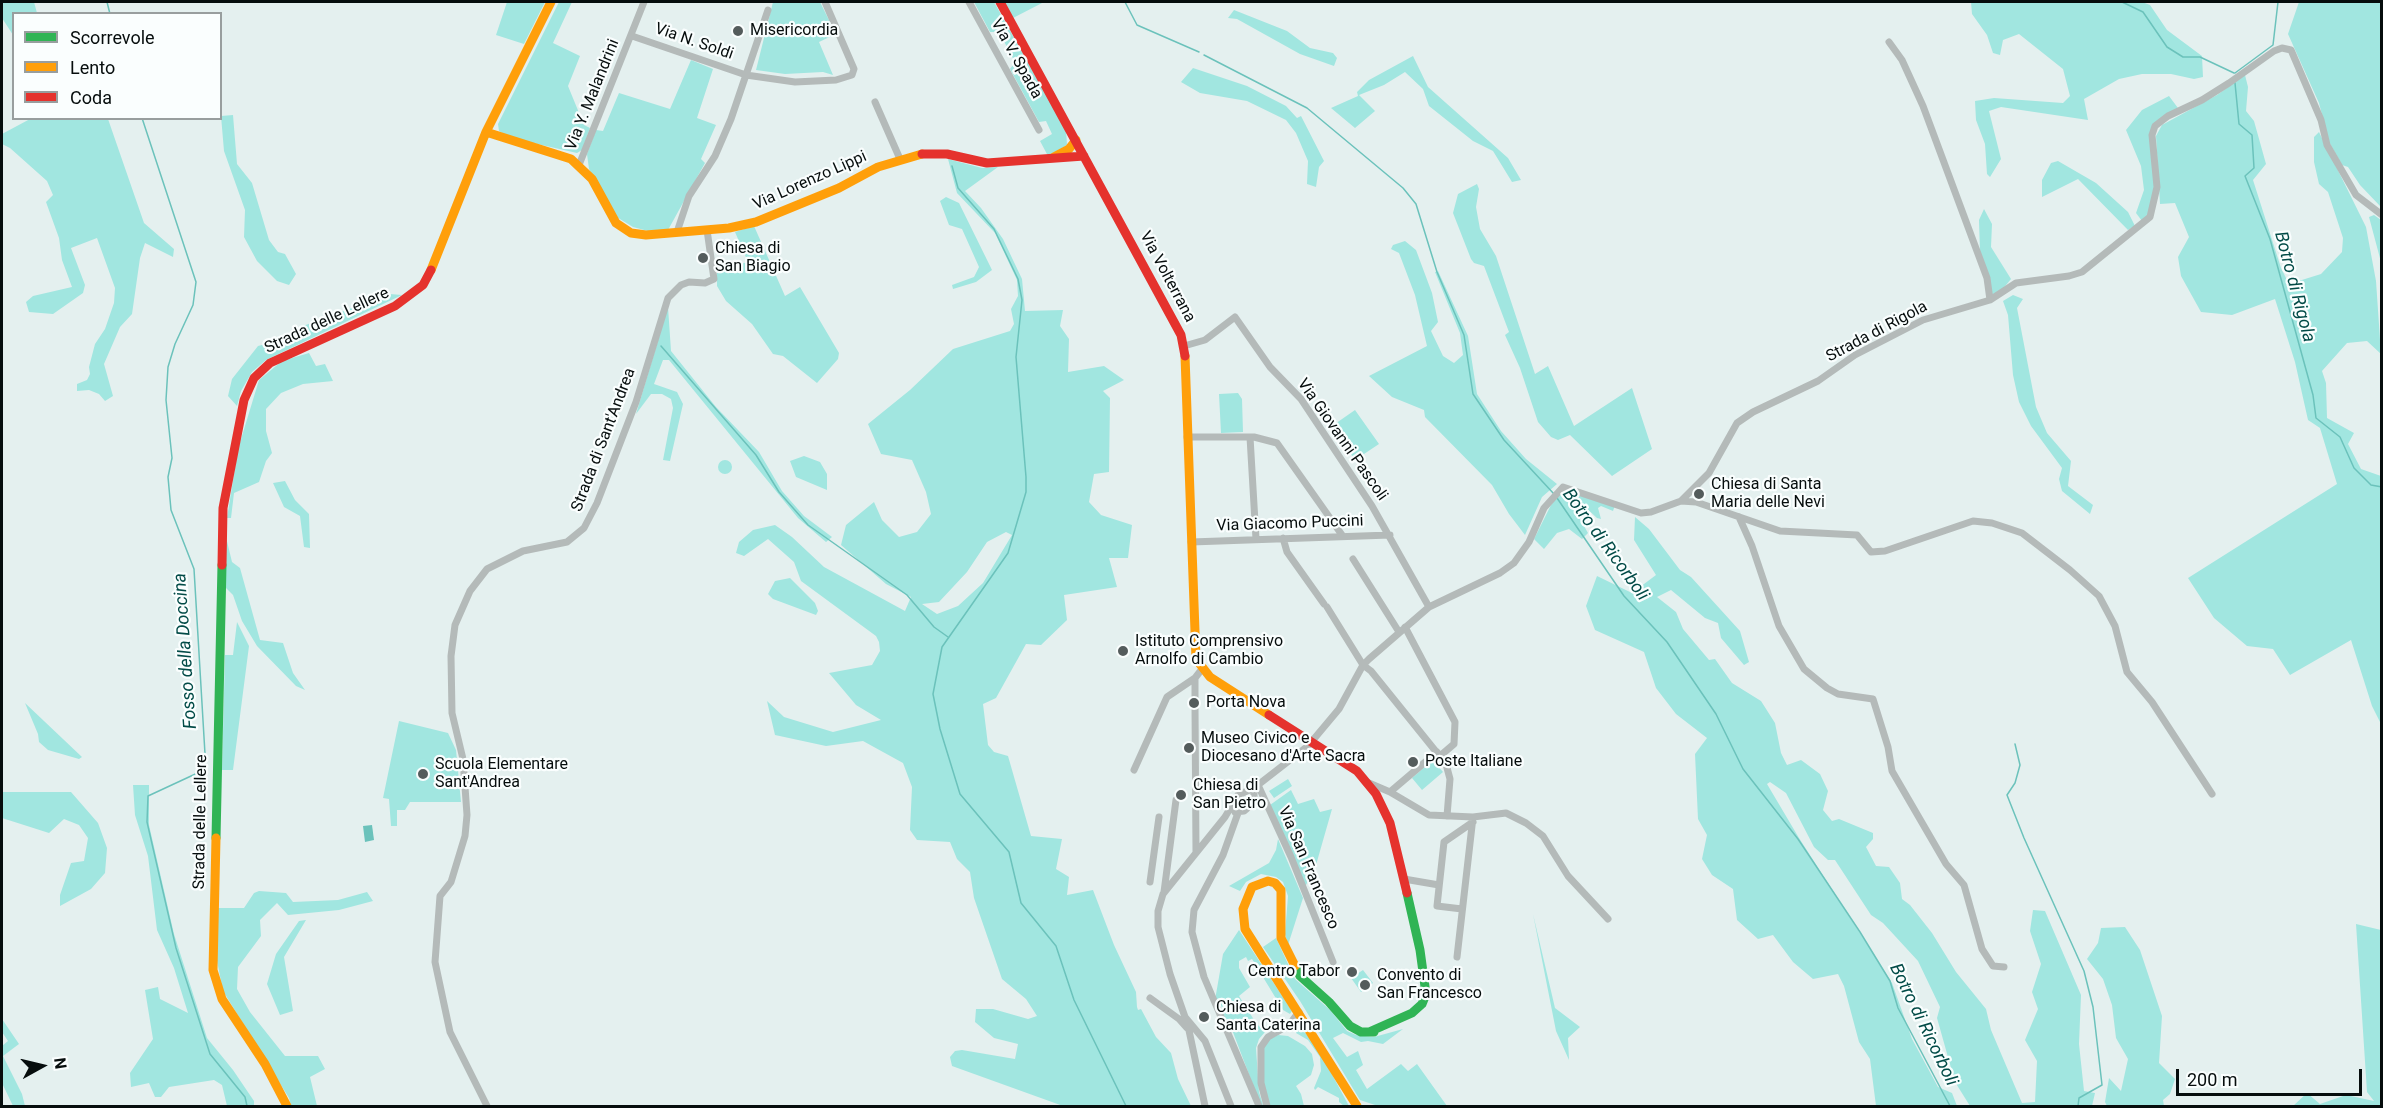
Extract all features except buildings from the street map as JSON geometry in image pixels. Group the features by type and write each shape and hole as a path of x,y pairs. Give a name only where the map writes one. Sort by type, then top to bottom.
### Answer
{"street":[{"name":"Strada delle Lellere","path":"287,1107 265,1064 222,999 213,970 221,544 224,498 246,394 261,371 284,356 395,306 423,285 438,256 486,132 551,2"},
{"name":"Via Y. Malandrini","path":"579,165 644,2"},
{"name":"Via N. Soldi","path":"632,36 746,75 805,82 836,80 853,74 853,63 825,2"},
{"name":"Via V. Spada","path":"969,2 1039,130"},
{"name":"Via Volterrana","path":"1000,2 1173,316 1184,346 1194,649 1202,669"},
{"path":"677,232 689,196 712,160 727,129 746,82 746,75 768,10"},
{"path":"1889,42 1902,60 1923,106 1987,278 1990,300"},
{"name":"Strada di Rigola","path":"1680,501 1707,476 1737,423 1753,412 1818,381 1855,355 1923,320 1990,300 2016,283 2069,276 2082,272 2150,217 2157,187 2152,135 2155,126 2168,116 2229,83 2274,51 2291,50 2322,120 2327,145 2356,195 2382,215"},
{"path":"875,102 900,159"},
{"name":"Via Lorenzo Lippi","path":"486,132 561,154 579,165 592,179 610,216 623,229 646,235 707,230 756,222 839,188 878,167 900,159 935,153 987,163 1084,156"},
{"path":"1049,159 1065,151 1076,140"},
{"name":"Strada di Sant'Andrea","path":"487,1107 450,1032 435,962 440,896 451,882 465,836 467,815 463,759 452,713 451,649 455,625 470,591 487,569 523,551 567,542 584,528 597,503 636,402 668,298 681,285 689,282 705,284 714,279 707,230"},
{"name":"Via Giovanni Pascoli","path":"1184,346 1205,340 1235,317 1270,367 1301,399 1390,536 1429,607"},
{"path":"1187,437 1250,437 1271,440 1284,449 1342,535"},
{"path":"1250,437 1256,539"},
{"path":"1259,1107 1209,992 1192,934 1194,910 1223,855 1238,795 1256,786 1312,740 1339,709 1363,665 1429,607 1510,567 1530,542 1549,502 1560,489 1568,488 1641,513 1653,512 1680,501 1706,504 1780,531 1857,536 1871,552 1886,551 1973,521 2022,533 2099,596 2115,626 2127,672 2152,702 2212,794"},
{"path":"1739,517 1779,626 1804,669 1838,694 1873,699 1892,771 1946,864 1964,885 1982,949 1993,966 2004,967"},
{"name":"Via Giacomo Puccini","path":"1191,542 1342,535 1390,536"},
{"path":"1283,538 1287,552 1326,605 1363,665 1439,754 1450,775 1447,816"},
{"path":"1353,559 1402,630 1455,722 1454,744 1390,792"},
{"path":"1134,770 1167,697 1195,681 1202,669 1212,679 1345,762 1369,783 1390,792 1425,813 1473,819 1508,814 1536,830 1570,879 1608,919"},
{"path":"1195,681 1196,852"},
{"path":"1357,1107 1243,924 1243,909 1246,896 1252,887 1262,882 1275,883 1281,891 1281,935 1298,974 1332,1005 1350,1026 1361,1032 1369,1032 1400,1026 1421,1014 1429,1005 1431,985 1420,950 1390,823 1369,783"},
{"path":"1164,892 1196,852 1235,811 1246,810 1252,803 1256,786"},
{"name":"Via San Francesco","path":"1256,786 1299,878 1334,962"},
{"path":"1176,800 1164,892 1158,914 1159,936 1187,1021 1205,1107"},
{"path":"1150,882 1159,817"},
{"path":"1462,909 1437,906 1444,842 1473,819"},
{"path":"1456,957 1473,819"},
{"path":"1153,863 1167,864"},
{"path":"1404,879 1439,885"},
{"path":"1150,998 1179,1019 1188,1030"},
{"path":"1267,1107 1261,1083 1260,1052 1263,1043 1272,1034 1289,1025 1299,1012"},
{"path":"1187,1021 1206,1044 1232,1107"},
{"path":"1289,1025 1308,1025"}],"shaded area":[{"path":"2,2 34,2 37,12 12,12 12,33 2,18"},
{"path":"507,2 545,2 524,44 496,35"},
{"path":"559,2 572,2 553,43 580,56 568,86 584,125 590,128 582,150 577,153 511,138 499,131 498,124"},
{"path":"773,2 820,2 836,34 819,42 833,75 823,72 785,74 756,70"},
{"path":"974,2 994,2 1066,130 1067,145 1048,156 1040,141 1052,134 1046,121 1039,122 1010,69 1015,62 999,32 990,32"},
{"path":"1004,2 1044,2 1013,18"},
{"path":"1971,2 2142,2 2150,5 2167,30 2202,56 2203,77 2194,79 2171,74 2142,74 2119,79 2084,99 2088,120 2001,107 1989,111 2001,159 1990,177 1987,174 1985,144 1976,120 1975,101 1994,98 2063,103 2070,96 2063,69 2019,34 2003,40 2000,55 1993,53 1987,35 1972,14"},
{"path":"2299,2 2381,2 2380,206 2360,185 2348,167 2342,165 2329,142 2319,103 2288,34"},
{"path":"1234,10 1287,31 1310,48 1333,53 1337,58 1334,66 1300,54 1237,19 1228,18"},
{"path":"1413,56 1428,87 1508,158 1521,180 1512,182 1493,151 1473,141 1429,106 1423,89 1405,72 1384,85 1359,95 1375,111 1355,128 1331,108 1358,96 1357,92 1369,80"},
{"path":"691,60 713,69 697,118 716,125 701,159 705,163 668,230 648,231 633,227 615,216 589,169 587,154 596,130 603,131 619,93 670,109"},
{"path":"1193,68 1247,86 1286,106 1297,118 1301,116 1324,161 1319,167 1316,187 1307,184 1308,161 1296,133 1286,120 1247,101 1200,93 1181,82"},
{"path":"2245,75 2248,87 2246,111 2254,121 2266,164 2253,180 2281,268 2289,284 2321,274 2342,252 2343,238 2328,192 2319,184 2314,162 2314,137 2319,132 2366,227 2376,281 2381,354 2367,341 2347,343 2322,371 2326,383 2327,418 2354,433 2348,444 2361,469 2381,476 2381,724 2372,706 2351,640 2290,675 2273,649 2247,646 2214,618 2188,578 2337,484 2320,428 2308,420 2295,362 2275,299 2232,315 2201,312 2181,276 2178,257 2189,237 2175,203 2160,204 2156,136 2162,125 2217,95"},
{"path":"2169,96 2178,108 2158,121 2150,131 2155,191 2149,217 2142,221 2136,213 2144,190 2141,166 2126,130 2142,110"},
{"path":"233,115 237,164 252,183 269,240 278,252 285,254 296,274 289,285 277,281 257,261 244,237 245,210 224,151 222,116"},
{"path":"28,120 108,120 144,223 174,249 173,257 145,243 140,258 132,314 120,327 104,364 113,396 105,401 99,394 89,390 77,391 77,384 87,380 90,374 89,367 95,344 105,329 114,303 115,288 97,238 71,248 85,285 83,293 53,314 29,312 26,302 33,296 72,287 62,260 59,238 46,202 53,195 47,181 10,148 2,144 2,134"},
{"path":"948,159 982,168 998,167 965,191 981,208 1003,239 1022,279 1025,311 1063,310 1060,326 1069,339 1068,372 1104,366 1124,380 1103,391 1110,398 1109,472 1094,474 1089,502 1101,515 1132,525 1128,558 1109,558 1117,587 1064,595 1067,620 1041,645 1026,644 996,698 983,704 988,745 994,752 1008,756 1031,836 1062,839 1056,869 1069,877 1067,895 1093,890 1114,945 1136,992 1138,1010 1141,1009 1156,1037 1171,1053 1178,1079 1191,1106 1063,1106 952,1066 950,1057 955,1051 962,1050 1015,1059 1018,1044 994,1038 975,1022 976,1009 993,1009 1028,1019 1037,1016 1026,999 1002,979 974,898 970,872 957,859 950,842 917,840 910,830 912,787 903,763 863,741 826,746 775,735 767,701 784,717 833,732 881,720 856,705 829,673 872,665 880,651 879,642 876,636 801,581 794,562 768,539 744,556 736,553 739,542 753,530 775,525 792,537 824,567 905,611 911,597 886,584 841,545 846,525 874,502 882,520 899,537 917,532 931,514 926,492 912,460 881,454 868,424 910,390 953,349 1010,331 1014,324 1011,309 1018,296 1017,280 995,233 957,193","holes":["1006,532 1012,535 983,583 958,606 937,614 922,604 939,602 967,572 987,542"]},
{"path":"2058,161 2096,183 2128,212 2135,226 2128,230 2078,179 2042,197 2042,180 2051,163"},
{"path":"1477,184 1479,189 1476,207 1480,229 1496,256 1535,374 1548,366 1574,426 1632,388 1652,449 1612,476 1570,435 1558,440 1551,437 1538,422 1520,368 1505,335 1509,332 1484,266 1474,263 1471,259 1453,213 1458,194"},
{"path":"946,197 959,203 992,270 976,282 953,289 952,285 974,277 979,267 962,229 949,225 940,201"},
{"path":"1984,209 1992,224 1991,247 2011,279 2002,290 1992,296 1980,252 1979,220"},
{"path":"2374,215 2381,220 2381,262 2369,217"},
{"path":"754,226 785,296 800,287 839,353 838,359 817,383 783,356 773,354 752,324 726,301 717,286 717,270 748,262 735,232"},
{"path":"1405,241 1416,250 1432,293 1438,322 1431,331 1443,356 1454,363 1463,355 1460,333 1435,272 1438,271 1468,336 1477,394 1501,431 1526,459 1557,484 1542,497 1525,535 1492,485 1425,417 1424,410 1392,397 1369,376 1427,346 1415,295 1399,253 1391,249 1393,245"},
{"path":"390,294 402,295 266,360 252,372 241,391 237,406 228,396 232,379 258,346 288,338 303,326"},
{"path":"2013,295 2023,299 2017,308 2036,407 2047,433 2071,461 2068,486 2093,505 2090,514 2062,491 2059,479 2062,468 2031,426 2019,402 2013,375 2008,315 2003,301"},
{"path":"668,307 671,351 716,407 759,452 782,491 804,516 832,537 826,542 798,518 669,360 663,360 654,384 677,392 683,404 670,461 663,460 673,408 671,399 662,394 651,394 636,414"},
{"path":"309,353 316,366 325,364 333,381 303,384 281,393 266,409 266,431 272,453 266,461 259,482 234,493 231,518 227,518 238,449 259,380 282,361"},
{"path":"1238,393 1242,399 1243,432 1221,433 1219,394"},
{"path":"1355,410 1379,444 1355,460 1332,426"},
{"path":"804,456 820,462 827,474 827,490 796,477 790,461"},
{"path":"722,460 728,460 732,467 728,474 722,474 718,470 718,464"},
{"path":"285,481 295,500 309,514 310,548 304,547 300,516 284,507 273,483"},
{"path":"1566,490 1615,505 1613,511 1601,506 1598,508 1601,519 1584,506 1574,502 1573,507 1588,533 1582,539 1569,529 1557,533 1544,549 1534,539 1551,505 1561,492"},
{"path":"1635,517 1649,529 1680,570 1691,577 1740,631 1749,662 1744,665 1721,638 1718,623 1705,618 1671,590 1657,597 1676,612 1683,629 1709,660 1715,659 1732,683 1761,701 1775,723 1781,753 1787,765 1801,760 1820,774 1828,791 1823,810 1832,821 1839,819 1873,833 1873,839 1866,847 1876,866 1889,867 1900,883 1902,899 1910,905 1932,933 1956,972 1986,1009 1991,1030 2022,1103 2035,1102 2037,1061 2025,1040 2038,1009 2032,992 2041,964 2030,931 2033,910 2045,911 2081,995 2079,1044 2084,1091 2095,1093 2092,1106 1970,1106 1955,1082 1937,1018 1940,1007 1918,961 1883,923 1871,915 1835,860 1828,860 1814,847 1786,793 1770,782 1767,784 1799,838 1892,983 1912,1039 1938,1087 1952,1093 1957,1106 1876,1106 1870,1059 1859,1042 1844,986 1838,974 1813,979 1793,962 1773,935 1758,939 1737,920 1733,889 1712,875 1702,859 1707,835 1698,819 1695,754 1707,738 1676,714 1656,688 1644,652 1595,630 1586,606 1597,576 1632,593 1656,575 1634,540"},
{"path":"226,537 232,562 240,568 260,640 283,643 293,673 305,690 296,686 257,646 242,621 233,595 225,587"},
{"path":"790,578 815,603 818,611 816,615 773,599 768,594 775,581"},
{"path":"237,622 249,646 233,770 222,770 225,655 233,655"},
{"path":"25,703 82,757 79,759 48,750 39,742"},
{"name":"Scuola Elementare Sant'Andrea","path":"399,721 448,733 456,750 461,802 410,802 405,810 397,810 397,826 391,826 389,799 383,798"},
{"path":"1433,760 1443,772 1422,790 1412,778"},
{"path":"1288,779 1292,786 1274,798 1269,791"},
{"path":"133,785 149,785 149,825 174,934 207,1038 233,1070 254,1101 254,1106 227,1106 222,1085 214,1080 169,1087 161,1097 155,1097 149,1083 131,1087 130,1073 153,1039 145,990 158,987 160,999 188,1013 174,968 157,930 148,856 135,815"},
{"path":"1291,790 1298,804 1314,799 1320,812 1332,809 1316,865 1305,887 1270,805"},
{"path":"2,792 71,792 98,823 107,848 105,873 91,889 60,906 60,895 71,863 84,861 88,838 79,825 64,819 49,833 2,818"},
{"path":"372,825 374,840 365,842 363,826"},
{"path":"1278,839 1303,898 1288,945 1285,934 1288,896 1283,882 1276,877 1261,874 1246,882 1240,891 1229,886 1269,863 1276,850"},
{"path":"259,891 286,893 293,902 338,900 367,892 373,901 339,910 288,915 277,903 260,920 261,936 238,967 237,989 250,1012 285,1056 318,1056 325,1069 310,1077 317,1106 291,1106 289,1098 223,991 217,961 218,908 244,908 254,893"},
{"path":"1533,914 1555,1008 1580,1027 1568,1038 1569,1060 1556,1031"},
{"path":"306,920 284,957 293,1011 280,1015 267,984 276,954 299,921"},
{"path":"2356,924 2381,930 2381,1106 2293,1106 2307,1093 2320,1104 2346,1095 2374,1101 2367,1092"},
{"path":"2125,927 2140,950 2162,1016 2159,1063 2175,1079 2170,1094 2163,1100 2164,1106 2107,1106 2105,1102 2109,1078 2121,1091 2128,1059 2116,1038 2112,1005 2103,979 2087,959 2098,943 2101,928"},
{"path":"1239,930 1292,1011 1290,1014 1283,1010 1252,959 1248,961 1246,957 1239,961 1239,968 1250,987 1239,996 1256,1023 1265,1032 1256,1048 1259,1092 1263,1105 1261,1106 1231,1027 1219,1010 1222,1008 1219,999 1215,1000 1223,954"},
{"path":"1276,938 1295,979 1330,1010 1347,1031 1356,1035 1374,1037 1403,1029 1383,1044 1361,1042 1343,1033 1333,1038 1347,1057 1358,1051 1363,1065 1356,1070 1367,1089 1401,1064 1408,1071 1417,1064 1447,1106 1378,1106 1360,1100 1300,1001 1263,947"},
{"path":"1363,970 1373,983 1361,992 1351,978"},
{"path":"2,1019 19,1044 3,1056 22,1094 25,1106 13,1106 2,1083 2,1046 8,1041 2,1032"},
{"path":"1296,1029 1304,1031 1321,1054 1349,1106 1344,1106 1339,1102 1339,1098 1318,1087 1315,1090 1321,1071 1320,1057 1308,1040 1296,1033"},
{"path":"1278,1035 1288,1036 1305,1046 1312,1054 1314,1065 1311,1075 1296,1086 1304,1106 1270,1106 1263,1081 1262,1050 1270,1039"}],"waterway":[{"name":"Fosso della Doccina","path":"107,2 110,12"},
{"name":"Botro di Ricorboli","path":"1125,2 1137,25 1199,52"},
{"path":"2122,2 2143,12 2167,47 2183,57 2200,57 2234,73"},
{"path":"2235,73 2273,45 2278,2"},
{"name":"Botro di Ricorboli","path":"1204,55 1307,108 1403,188 1416,204 1437,272 1464,335 1473,394 1504,440 1554,494"},
{"name":"Botro di Rigola","path":"2235,83 2239,124 2252,135 2254,168 2245,176 2270,239 2313,395 2316,418 2340,437 2354,468 2371,485 2382,487"},
{"name":"Fosso della Doccina","path":"143,120 196,282 193,305 175,344 168,367 166,400 172,458 168,477 171,510 194,569 205,754 204,770 148,796 147,822 176,948 210,1054 245,1097 247,1106"},
{"path":"952,166 958,188 994,229 1018,279 1022,300 1016,357 1026,492 1008,553 942,647 933,694 940,729 960,794 1009,852 1021,903 1056,946 1074,1000 1126,1106"},
{"path":"661,346 756,455 779,492 808,525 907,595 934,627 948,637"},
{"name":"Botro di Ricorboli","path":"1557,498 1624,596 1667,642 1716,714 1743,769 1798,839 1860,932 1890,981 1898,1008 1950,1106"},
{"path":"2015,744 2020,765 2015,783 2007,795 2084,971 2093,1007 2102,1085 2079,1098 2078,1106"}],"traffic: fast":[{"path":"216,838 222,565"},
{"path":"1369,1032 1412,1013 1422,1004 1426,994 1420,950 1407,893"},
{"path":"1295,966 1300,976 1329,1002 1350,1026 1361,1032 1374,1032"}],"traffic: slow":[{"path":"431,270 486,132 551,2"},
{"path":"486,132 571,159 592,179 616,223 631,233 646,235 729,228 756,222 839,188 878,167 922,154"},
{"path":"1054,157 1069,149 1076,140"},
{"path":"1185,356 1196,659 1210,677 1269,715"},
{"path":"216,838 213,970 222,999 265,1064 287,1106"},
{"path":"1295,966 1281,938 1281,890 1275,883 1268,881 1252,887 1243,909 1245,929 1357,1106"}],"traffic: jam":[{"path":"1000,2 1181,335 1185,356"},
{"path":"922,154 947,154 987,163 1084,156"},
{"path":"222,565 223,508 244,400 254,378 270,363 395,306 423,285 431,270"},
{"path":"1269,715 1357,771 1376,794 1390,823 1407,893"}],"place":[{"name":"Misericordia","path":"738,31"},
{"name":"Chiesa di San Biagio","path":"703,258"},
{"name":"Chiesa di Santa Maria delle Nevi","path":"1699,494"},
{"name":"Istituto Comprensivo Arnolfo di Cambio","path":"1123,651"},
{"name":"Porta Nova","path":"1194,703"},
{"name":"Museo Civico e Diocesano d'Arte Sacra","path":"1189,748"},
{"name":"Poste Italiane","path":"1413,762"},
{"name":"Scuola Elementare Sant'Andrea","path":"423,774"},
{"name":"Chiesa di San Pietro","path":"1181,795"},
{"name":"Centro Tabor","path":"1352,972"},
{"name":"Convento di San Francesco","path":"1365,985"},
{"name":"Chiesa di Santa Caterina","path":"1204,1017"}]}
